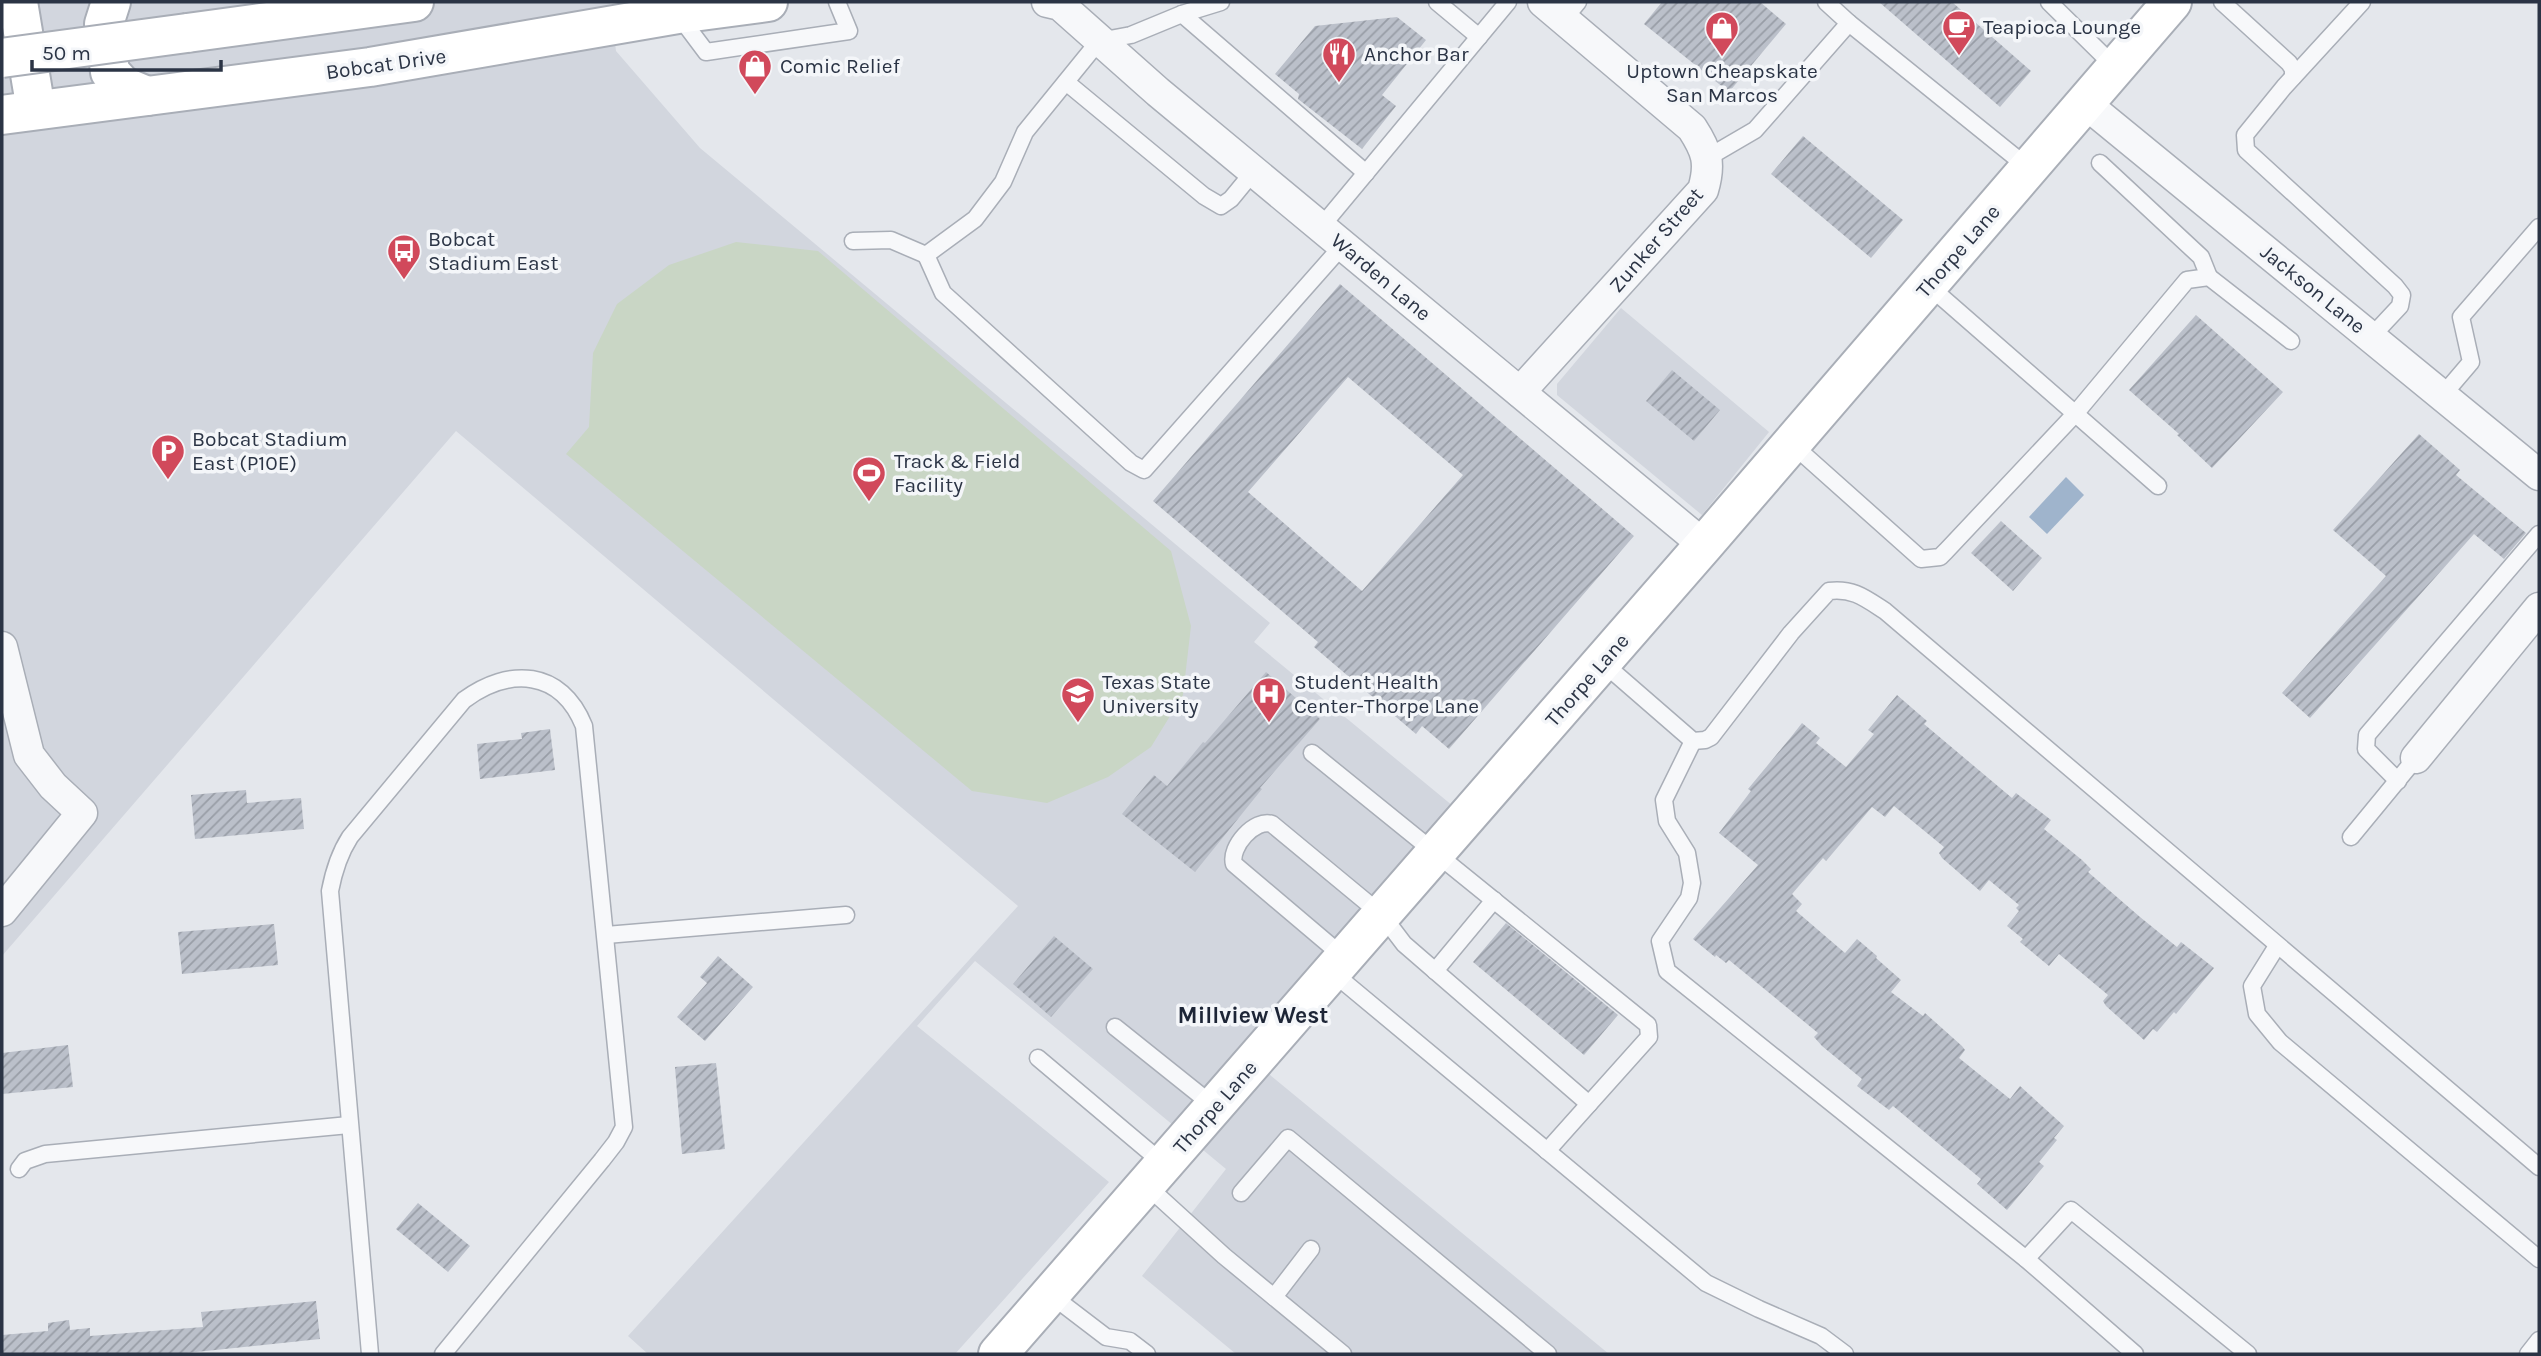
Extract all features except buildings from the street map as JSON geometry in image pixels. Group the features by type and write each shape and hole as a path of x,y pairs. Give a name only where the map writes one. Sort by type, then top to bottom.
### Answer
{"street":[{"path":"2,3 10,2"},
{"path":"18,2 19,113"},
{"path":"111,2 104,24 110,72 123,86 147,96"},
{"path":"2,58 414,2"},
{"name":"Bobcat Drive","path":"19,113 370,67 678,14 768,2"},
{"name":"Thorpe Lane","path":"998,1354 1436,854 2172,2"},
{"name":"Warden Lane","path":"1055,3 1704,545"},
{"name":"Zunker Street","path":"1520,392 1703,190 1708,173 1703,145 1692,128 1562,7"},
{"name":"Jackson Lane","path":"2086,104 2539,475"},
{"path":"2416,758 2539,608"},
{"path":"2,647 29,755 53,786 82,813 2,911"}],"lane":[{"path":"678,14 706,52 849,31 837,2"},
{"path":"926,255 975,219 1003,182 1025,132 1099,41 1131,35 1182,14 1221,2"},
{"path":"1437,2 1479,37"},
{"path":"853,241 891,240 926,255 943,293 1131,463 1144,470 1332,236 1366,173 1508,2"},
{"path":"1826,2 2030,169"},
{"path":"2049,2 2066,8 2116,68"},
{"path":"2222,2 2289,64 2293,69 2293,77"},
{"path":"2362,2 2293,77 2245,135 2246,150 2402,295 2400,306 2371,337"},
{"path":"1182,14 1366,173"},
{"path":"1707,158 1755,130 1849,23"},
{"path":"1066,82 1204,195 1222,206 1231,200 1254,171"},
{"path":"2100,163 2202,257 2209,277 2291,341"},
{"path":"2442,396 2471,362 2461,317 2539,227"},
{"path":"1792,444 1921,559 1940,557 2075,414 2187,280 2209,277"},
{"path":"1929,286 2158,486"},
{"path":"2398,781 2366,749 2367,735 2539,534"},
{"path":"1693,741 1711,737 1791,633 1829,591 1844,589 1857,593 1885,611 2539,1167"},
{"path":"1602,662 1693,741"},
{"path":"370,1354 330,891 334,870 350,837 464,701 480,688 519,677 540,681 567,696 584,726 624,1127 602,1160 443,1354"},
{"path":"1693,741 1664,800 1667,821 1686,853 1692,883 1689,898 1660,941 1667,971 2025,1259 2135,1354"},
{"path":"1312,753 1648,1025 1649,1037 1548,1151"},
{"path":"2351,837 2416,758"},
{"path":"1589,1104 1404,944 1382,915 1272,824 1265,821 1257,824 1233,851 1231,857 1234,864 1339,965 1548,1151 1706,1283 1821,1336 1844,1354"},
{"path":"1435,971 1494,900"},
{"path":"606,935 846,915"},
{"path":"2277,946 2252,986 2257,1014 2280,1042 2539,1259"},
{"path":"1115,1027 1215,1107"},
{"path":"1038,1058 1156,1175 1224,1256 1343,1354"},
{"path":"19,1169 24,1161 45,1154 349,1125"},
{"path":"1241,1193 1289,1138 1548,1354"},
{"path":"2025,1259 2071,1210 2248,1354"},
{"path":"1274,1297 1311,1249"},
{"path":"1051,1295 1106,1337 1130,1340 1147,1354"},
{"path":"1116,1354 1130,1340"},
{"path":"2528,1354 2539,1340"}],"shaded area":[{"name":"Texas State University","path":"2,2 610,2 616,51 700,148 1270,623 1254,642 1453,806 1241,1051 1609,1354 1236,1354 1142,1276 1226,1169 975,961 917,1026 1109,1182 955,1354 648,1354 628,1336 1018,906 456,431 2,956"},
{"path":"1621,308 1769,432 1702,515 1557,395 1557,384"}],"green space":[{"name":"Track & Field Facility","path":"736,242 818,251 1171,551 1191,626 1183,695 1151,747 1108,777 1047,803 972,791 566,454 589,427 593,353 617,304 669,265"}],"water":[{"path":"2066,477 2084,495 2047,534 2029,517"}],"place":[{"name":"Teapioca Lounge","path":"1959,57"},
{"name":"Uptown Cheapskate San Marcos","path":"1722,58"},
{"name":"Anchor Bar","path":"1339,84"},
{"name":"Comic Relief","path":"755,96"},
{"name":"Bobcat Stadium East","path":"404,281"},
{"name":"Bobcat Stadium East (P10E)","path":"168,481"},
{"name":"Track & Field Facility","path":"869,503"},
{"name":"Texas State University","path":"1078,724"},
{"name":"Student Health Center-Thorpe Lane","path":"1269,724"}],"district":[{"name":"Millview West","path":"1253,1015"}]}
